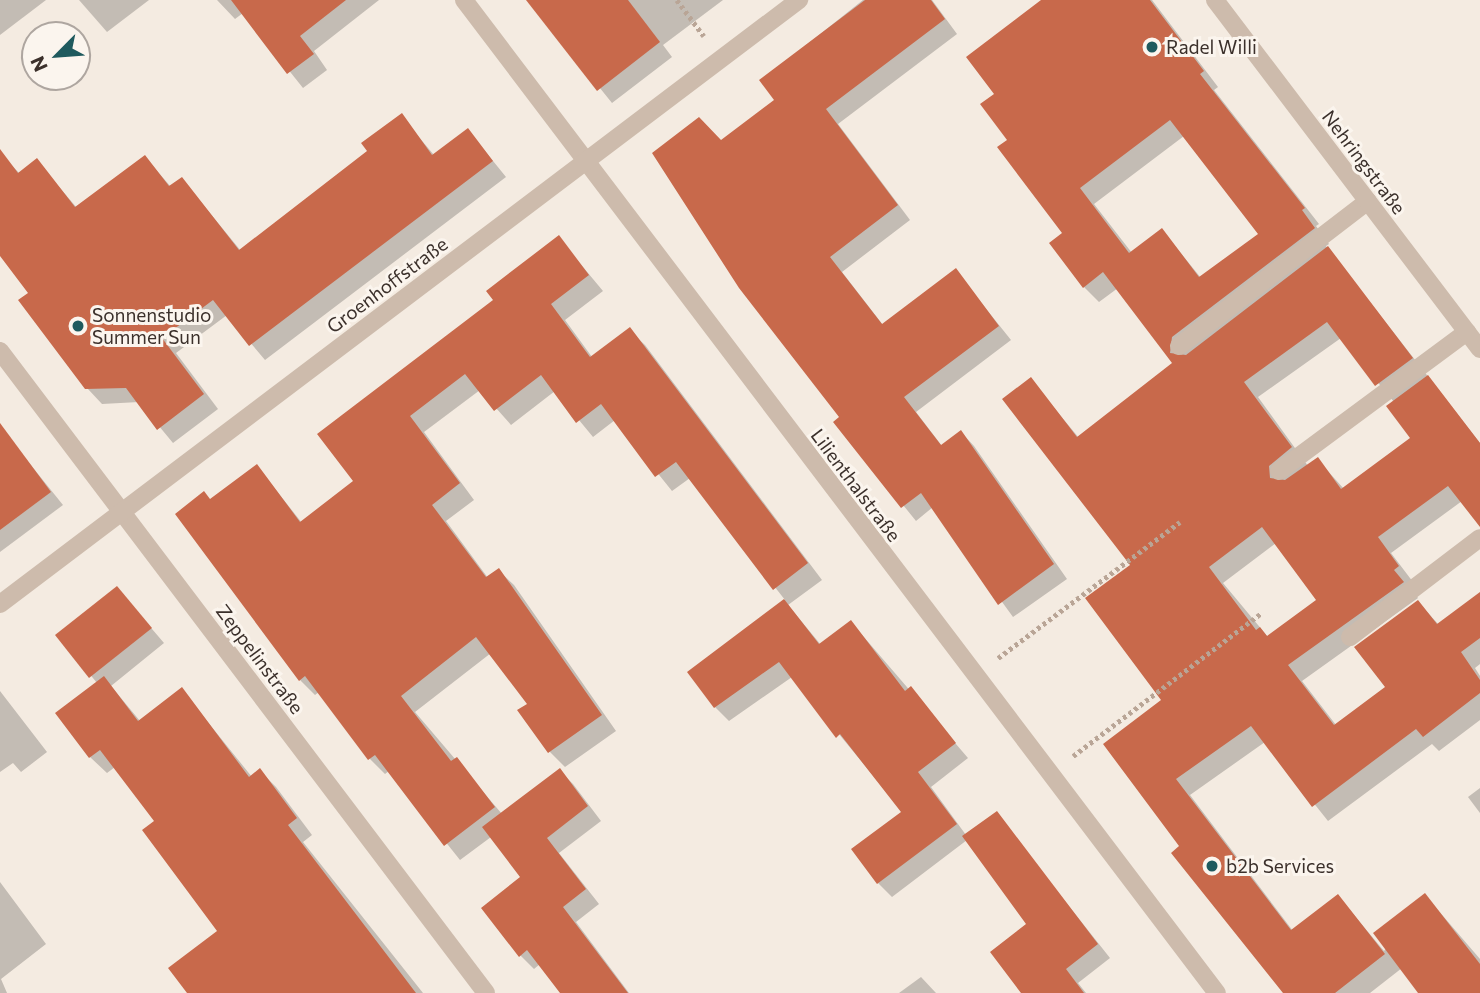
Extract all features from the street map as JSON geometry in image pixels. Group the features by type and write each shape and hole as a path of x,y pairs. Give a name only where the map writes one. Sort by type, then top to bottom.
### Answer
{"street":[{"name":"Lilienthalstraße","path":"464,0 583,162 1217,993"},
{"name":"Groenhoffstraße","path":"0,604 799,0"},
{"name":"Nehringstraße","path":"1215,0 1480,349"},
{"path":"1179,346 1368,201"},
{"path":"1279,471 1468,332"},
{"name":"Zeppelinstraße","path":"0,351 486,993"},
{"path":"1350,637 1480,538"}],"path":[{"path":"677,0 721,59"},
{"path":"975,676 1180,522"},
{"path":"1050,774 1260,614"}],"building":[{"path":"231,0 346,0 300,36 314,54 287,74"},
{"path":"526,0 628,0 660,42 597,91"},
{"path":"865,0 931,0 945,19 826,109 898,205 830,257 882,324 956,268 999,326 904,397 941,445 961,430 1054,564 998,605 921,493 901,508 833,422 839,417 739,288 652,153 699,117 721,140 774,100 759,80"},
{"path":"1041,0 1150,0 1204,71 1200,74 1305,208 1302,210 1315,228 1172,337 1170,353 1186,355 1328,246 1413,358 1375,386 1327,322 1244,382 1292,447 1269,466 1270,478 1285,480 1318,457 1341,489 1410,438 1386,406 1428,375 1480,443 1480,527 1448,486 1378,537 1399,566 1394,570 1404,582 1288,665 1334,725 1385,687 1354,647 1418,600 1437,624 1480,592 1480,638 1461,652 1480,680 1480,693 1423,737 1416,729 1312,807 1251,726 1176,779 1291,930 1338,894 1385,954 1335,993 1283,993 1171,853 1179,846 1103,744 1161,700 1085,598 1130,565 1002,399 1031,377 1077,437 1172,363 1103,272 1083,288 1049,243 1062,233 997,147 1007,140 980,104 994,94 966,57","holes":["1170,120 1258,234 1199,277 1162,228 1129,253 1080,188","1262,527 1316,600 1267,636 1260,627 1256,630 1209,567"]},
{"path":"402,113 432,155 468,128 493,161 249,346 213,300 162,338 204,394 157,430 126,388 85,389 18,300 28,293 0,256 0,149 18,173 37,158 75,207 145,155 169,186 182,177 239,250 367,151 361,143"},
{"path":"559,235 589,275 551,304 590,357 630,327 808,563 773,590 676,462 655,477 601,404 576,423 541,375 494,411 465,374 410,416 460,483 432,505 486,577 499,568 602,715 548,753 517,710 527,704 476,637 401,696 451,761 457,757 495,807 444,846 375,755 368,760 305,676 299,681 175,514 204,491 210,499 257,464 300,522 353,481 317,434 493,300 486,291"},
{"path":"0,423 51,492 0,530"},
{"path":"117,586 152,628 89,678 55,635"},
{"path":"784,599 819,644 851,620 905,691 911,686 956,743 918,772 957,824 877,884 851,849 901,812 840,734 836,738 779,662 714,708 687,672"},
{"path":"104,676 138,721 182,687 249,777 260,768 297,818 288,825 416,993 187,993 168,968 217,931 142,830 154,821 100,750 89,758 55,713"},
{"path":"560,768 588,806 547,838 586,889 563,907 628,993 560,993 527,950 519,957 481,908 520,877 482,827"},
{"path":"997,811 1098,944 1066,969 1084,993 1021,993 990,952 1026,924 962,836"},
{"path":"1425,893 1480,964 1480,993 1418,993 1373,933"}],"place":[{"name":"Radel Willi","path":"1152,47"},
{"name":"Sonnenstudio Summer Sun","path":"78,326"},
{"name":"b2b Services","path":"1212,866"}]}
